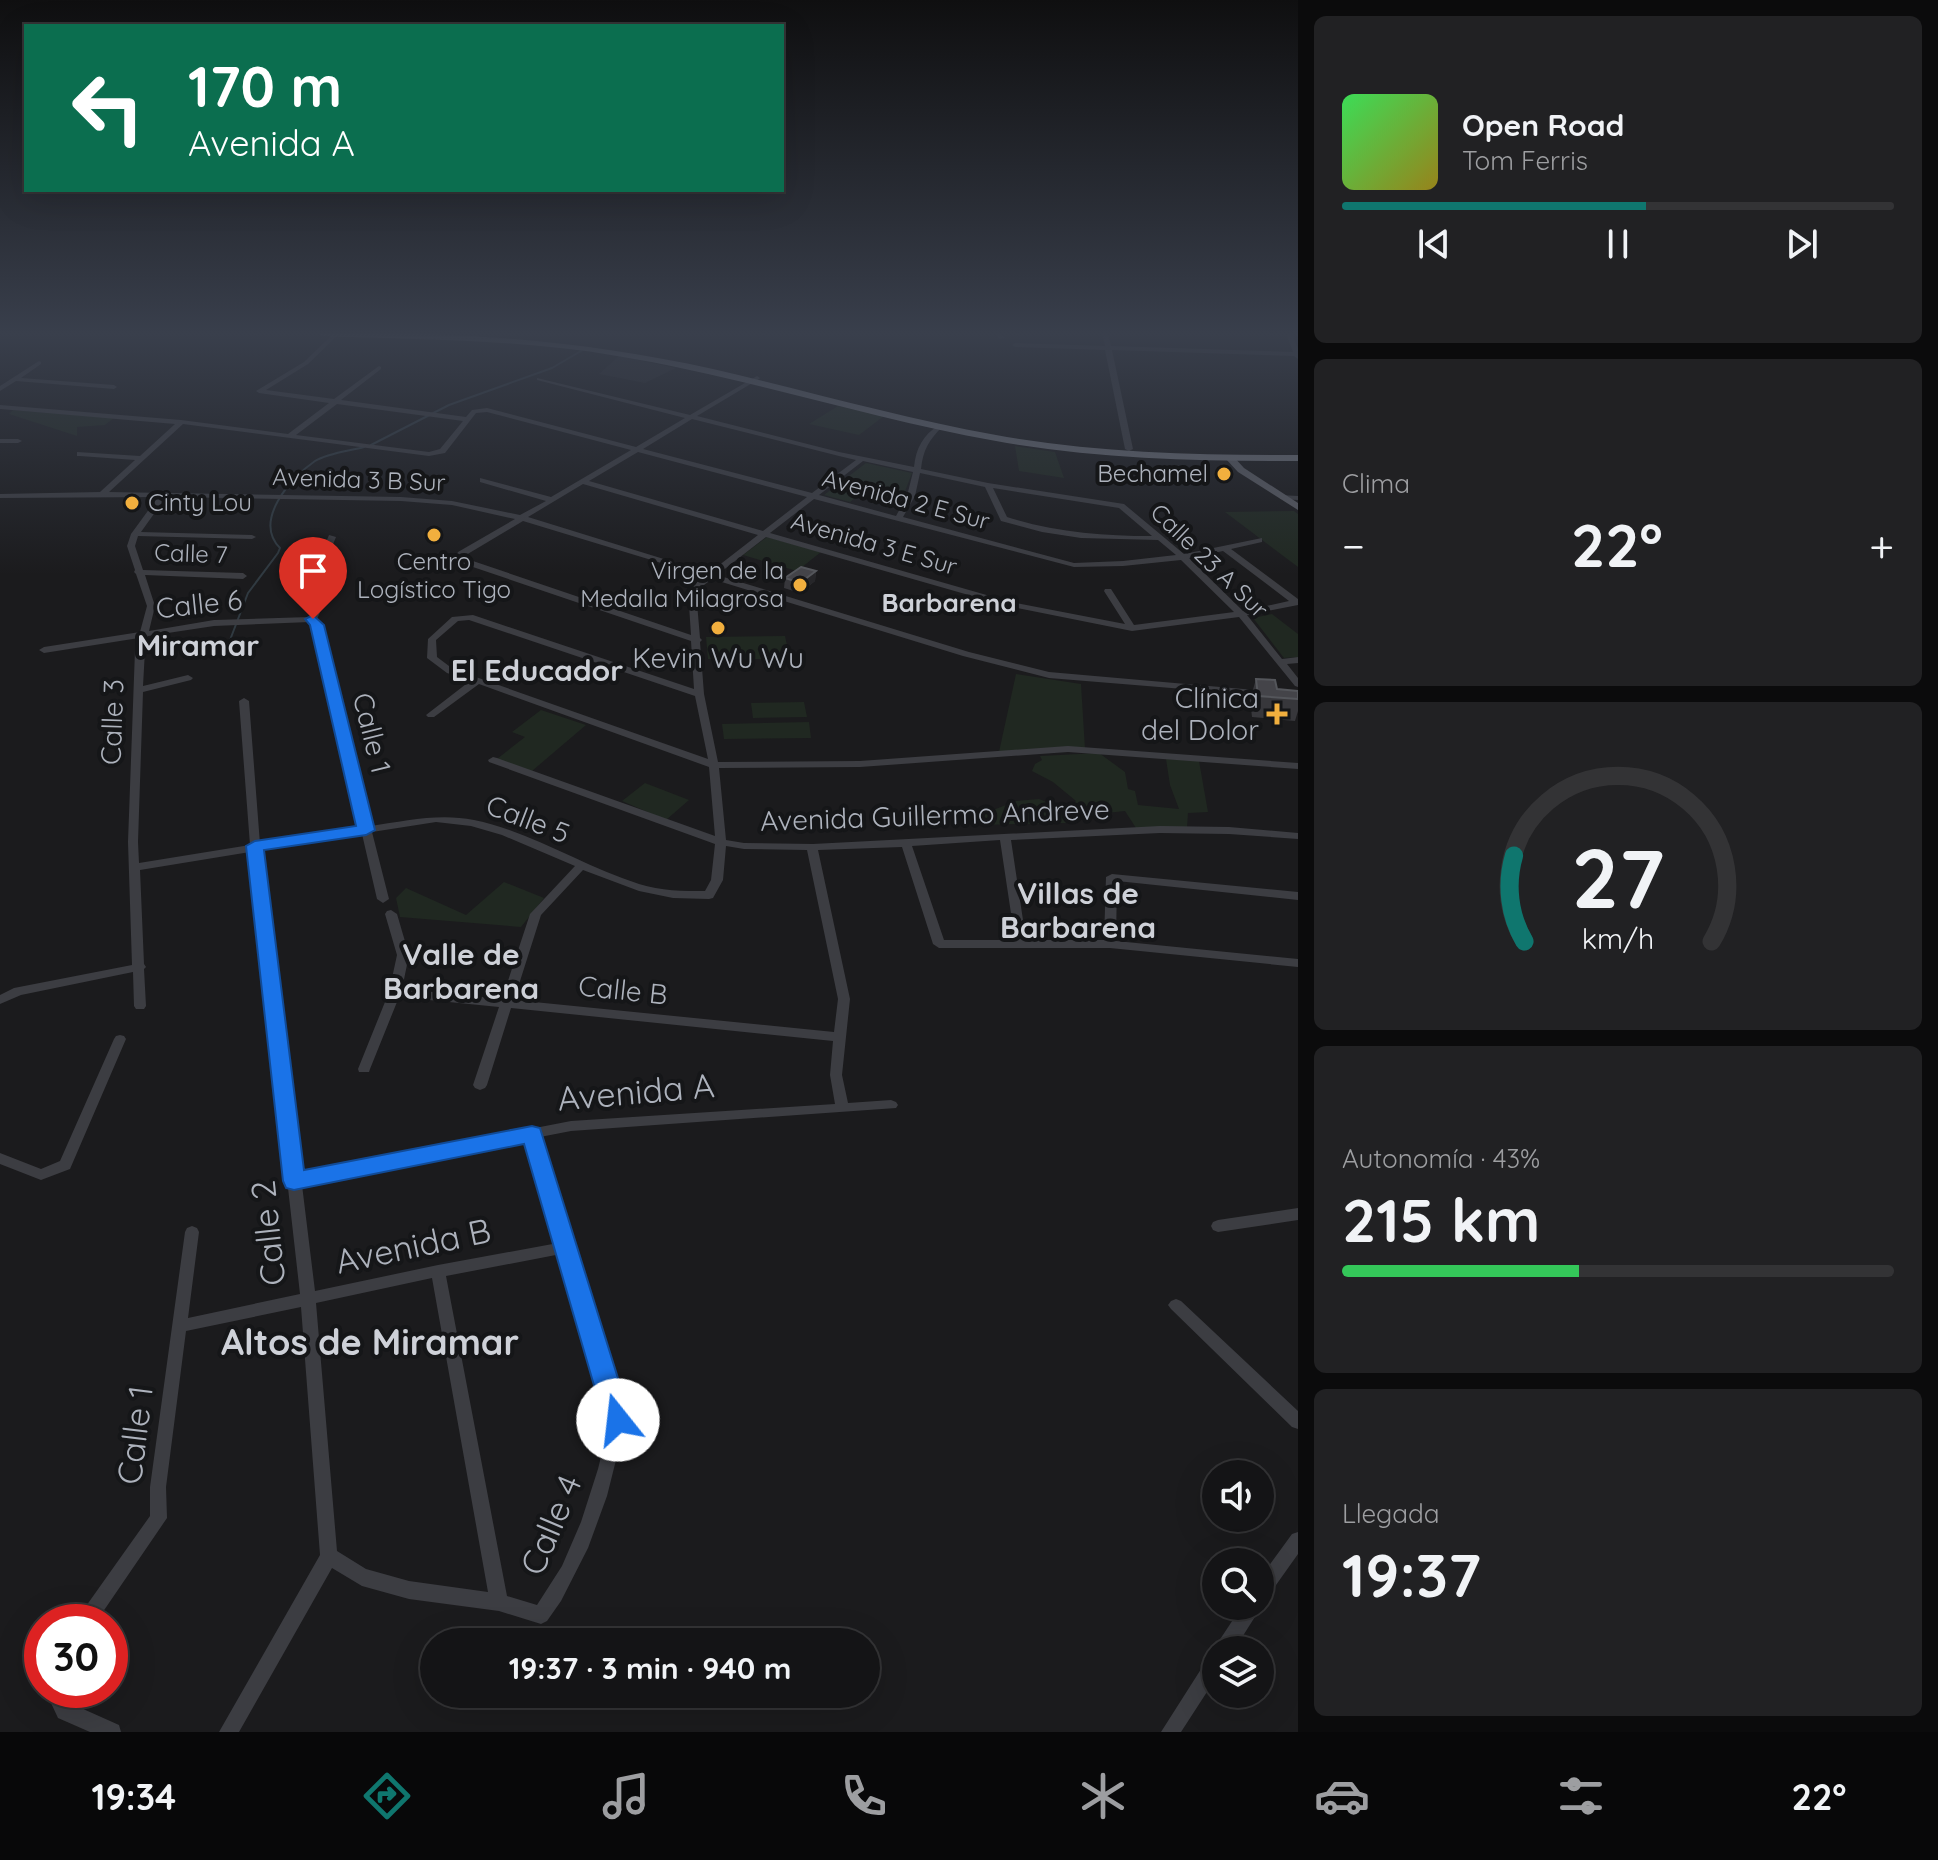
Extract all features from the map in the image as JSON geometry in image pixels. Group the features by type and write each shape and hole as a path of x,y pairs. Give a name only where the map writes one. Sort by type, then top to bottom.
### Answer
{"highway":[{"path":"887,414 939,427 1065,449 1195,458 1298,456"},
{"path":"904,414 985,432 1195,458"},
{"path":"1065,449 1298,456"}],"main road":[{"path":"1230,458 1241,470 1298,507"}],"street":[{"path":"82,414 181,422 436,454 466,419"},
{"path":"291,435 319,414"},
{"path":"426,414 466,419"},
{"name":"Avenida 2 E Sur","path":"466,419 473,414"},
{"name":"Avenida 2 E Sur","path":"500,414 640,448 1074,565 1135,566 1185,559 1259,540"},
{"path":"679,414 861,459 988,485 1004,519 1032,529 1103,539 1160,538"},
{"path":"697,414 464,551 461,557 467,562 698,640"},
{"path":"1122,414 1129,449"},
{"path":"102,494 181,422"},
{"path":"898,519 912,495 918,450 923,439 939,427"},
{"path":"0,441 18,441"},
{"path":"80,454 142,458"},
{"path":"721,842 714,765 699,694 698,640 692,590 861,459"},
{"path":"483,480 552,500"},
{"name":"Avenida 3 E Sur","path":"583,482 1010,604 1132,628 1241,614 1297,602"},
{"name":"Calle 23 A Sur","path":"988,485 1121,506 1185,559 1241,614 1298,684"},
{"path":"135,534 164,494"},
{"name":"Avenida 3 B Sur","path":"0,496 164,494 428,500 522,518 966,654 1049,675 1283,696"},
{"path":"1283,497 1298,498"},
{"path":"135,534 252,537"},
{"name":"Calle 3","path":"135,534 131,546 151,606 143,632 135,867 140,1006"},
{"name":"Calle 1","path":"332,537 321,564 322,599 313,619 317,625 383,899"},
{"path":"1225,549 1297,602"},
{"name":"Calle 7","path":"138,572 243,576"},
{"path":"1108,591 1132,628"},
{"path":"699,694 462,617 432,639 432,658 450,671 714,765 860,764 1068,749 1298,766"},
{"name":"Calle 6","path":"44,650 143,632 227,622 313,619"},
{"path":"1280,662 1298,660"},
{"path":"140,690 188,678"},
{"path":"431,715 477,681"},
{"name":"Calle 2","path":"244,701 255,846 308,1298 329,1556"},
{"name":"Avenida Guillermo Andreve","path":"493,760 721,842 744,846 812,847 1005,837 1225,832 1298,836"},
{"name":"Calle 5","path":"135,867 436,819 477,822 643,890 682,898 709,895 717,880 721,842"},
{"path":"1005,837 1021,943"},
{"path":"906,844 939,944 1110,944 1298,963"},
{"path":"812,847 844,999 836,1075 842,1108"},
{"path":"480,1085 536,914 581,866"},
{"path":"1110,944 1112,877 1298,896"},
{"path":"364,1069 395,992 403,955 391,914"},
{"path":"0,1000 18,991 140,967"},
{"name":"Calle B","path":"395,992 838,1037"},
{"path":"0,1158 41,1175 65,1165 120,1039"},
{"name":"Avenida A","path":"294,1181 571,1126 891,1105"},
{"name":"Calle 4","path":"499,1602 541,1615 570,1567 610,1463 618,1420 563,1248 532,1134"},
{"path":"1218,1226 1298,1214"},
{"name":"Calle 1","path":"98,1604 159,1518 158,1487 192,1232"},
{"name":"Avenida B","path":"181,1326 438,1271 563,1248"},
{"path":"228,1732 329,1556 362,1577 409,1590 499,1602 438,1271"},
{"path":"1176,1305 1298,1422"},
{"path":"1274,1573 1298,1540"},
{"path":"1170,1732 1202,1683"},
{"path":"63,1708 112,1732"}],"shaded area":[{"path":"9,414 114,418 105,425 77,427 77,436"},
{"path":"825,414 884,416 859,435 809,424"},
{"path":"1015,446 1055,452 1064,478 1019,471"},
{"path":"866,463 912,473 904,494 869,488 850,502 824,495"},
{"path":"1294,511 1298,514 1298,567 1225,512"},
{"path":"767,537 821,552 797,571 743,555"},
{"path":"1272,614 1298,634 1298,657 1284,658 1253,618"},
{"path":"785,636 790,659 708,659 706,637"},
{"path":"1016,674 1081,684 1085,749 999,752"},
{"path":"804,702 807,717 753,718 751,703"},
{"name":"El Educador","path":"541,710 586,725 532,771 497,759 525,737 512,732"},
{"path":"809,722 811,738 724,739 722,724"},
{"path":"1099,753 1125,772 1128,789 1135,791 1138,805 1179,809 1170,785 1166,759 1199,761 1208,812 1188,813 1187,828 1136,828 1125,811 1088,815 1065,823 979,825 973,818 1016,801 1039,799 1068,811 1076,801 1053,782 1032,771 1035,764 1042,760 1040,756"},
{"path":"645,783 689,800 666,820 622,801"},
{"path":"504,882 544,898 521,927 400,917 396,898 406,888 466,915"}],"building":[{"path":"801,567 816,571 800,583 785,578"},
{"path":"1256,679 1275,680 1277,689 1298,691 1298,699 1258,696"}],"waterway":[{"path":"371,445 432,414"},
{"path":"202,659 230,640 248,593 278,553 280,548 273,537 271,525 273,513 286,489 320,458 364,447"}],"place":[{"name":"Bechamel","path":"1224,474"},
{"name":"Cinty Lou","path":"132,503"},
{"name":"Centro Logístico Tigo","path":"434,535"},
{"name":"Virgen de la Medalla Milagrosa","path":"800,585"},
{"name":"Kevin Wu Wu","path":"718,628"},
{"name":"Clínica del Dolor","path":"1277,714"}],"district":[{"name":"Barbarena","path":"949,603"},
{"name":"Miramar","path":"198,646"},
{"name":"El Educador","path":"537,671"},
{"name":"Villas de Barbarena","path":"1078,911"},
{"name":"Valle de Barbarena","path":"461,972"},
{"name":"Altos de Miramar","path":"370,1342"}],"route":[{"path":"313,619 317,625 366,830 255,846 294,1181 532,1134 563,1248 588,1318 618,1420"}]}
